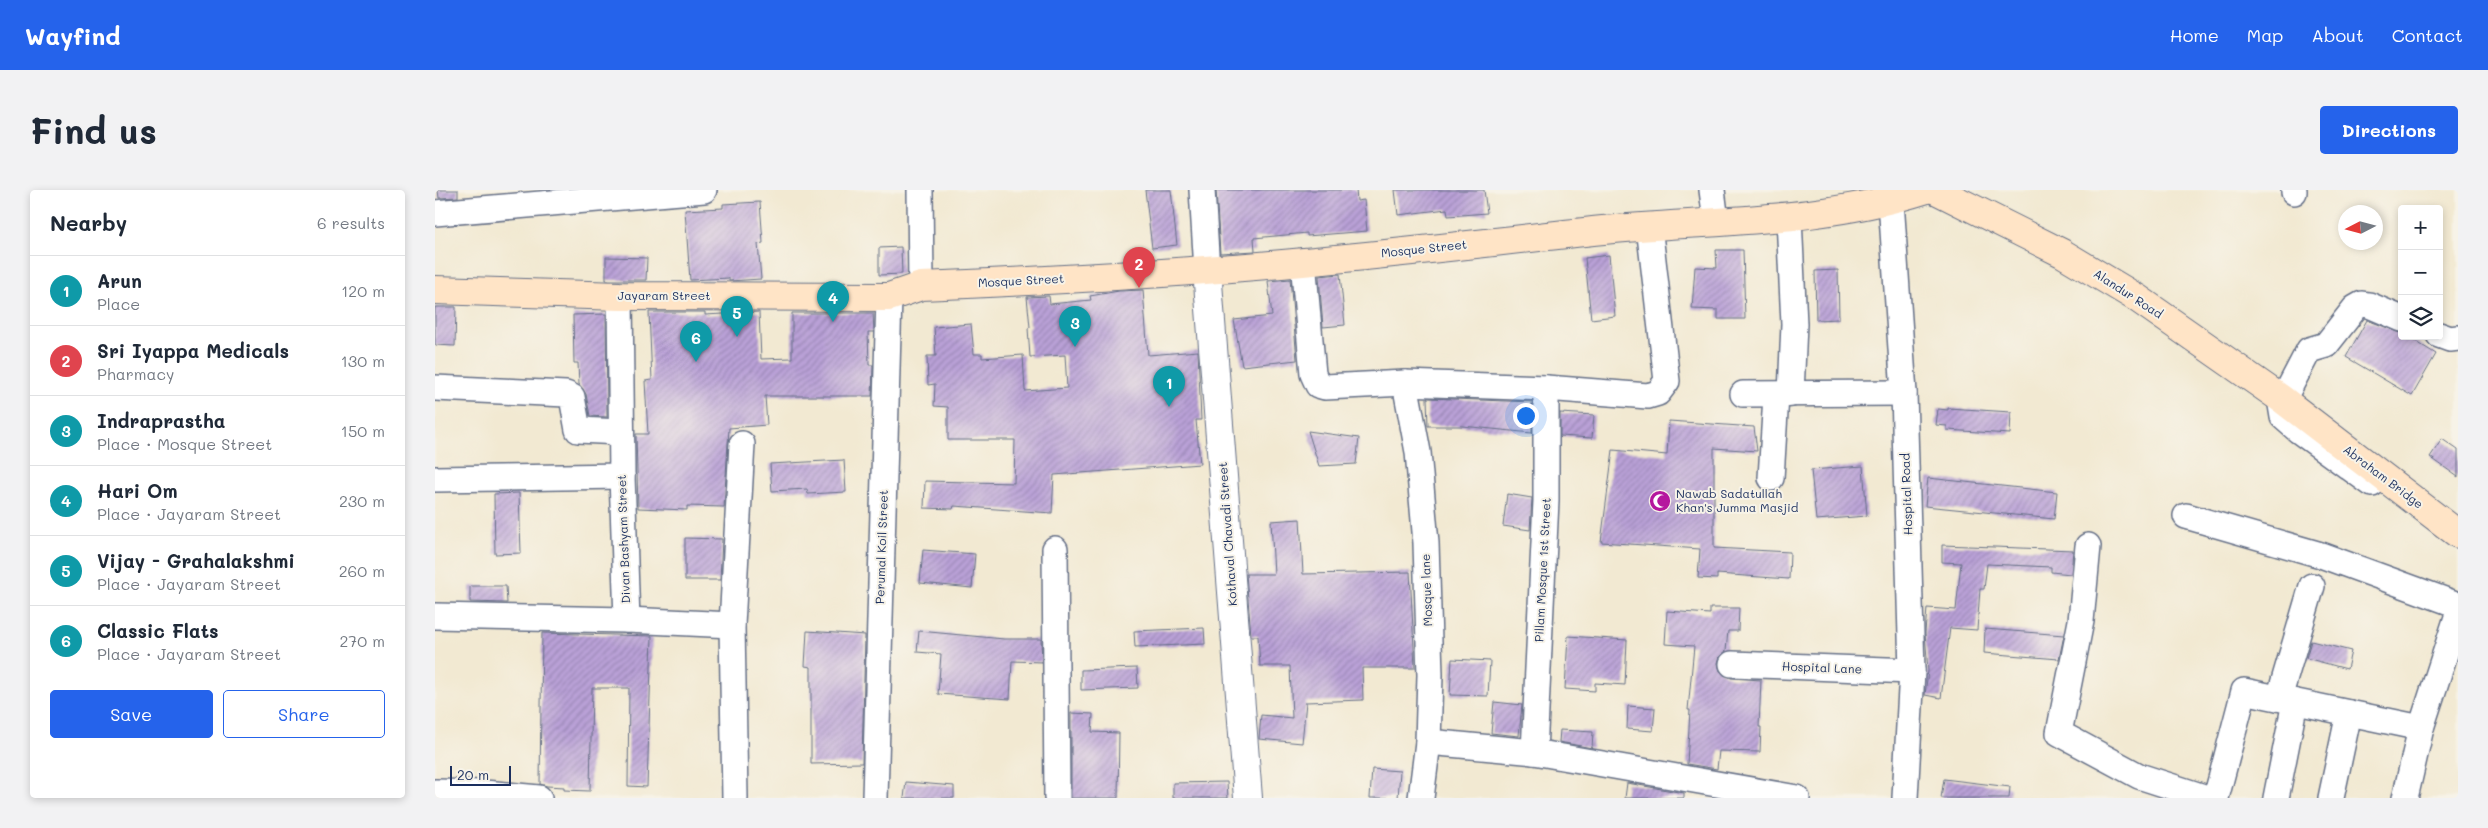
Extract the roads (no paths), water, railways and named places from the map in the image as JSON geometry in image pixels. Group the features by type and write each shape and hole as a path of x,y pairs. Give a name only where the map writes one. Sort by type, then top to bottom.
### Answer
{"main road":[{"name":"Mosque Street","path":"921,286 1207,270 1649,226 1789,218 1847,210 1891,195 1924,190"},
{"name":"Alandur Road","path":"1936,190 2062,253 2137,298 2283,400 2307,420"},
{"name":"Jayaram Street","path":"435,290 620,296 889,297 921,286"},
{"name":"Abraham Bridge","path":"2307,420 2458,534"}],"street":[{"path":"435,213 705,190"},
{"path":"920,190 921,286"},
{"path":"1202,190 1207,270"},
{"path":"1712,190 1716,221"},
{"name":"Hospital Road","path":"1891,195 1903,393 1913,671 1905,798"},
{"path":"1789,218 1794,324 1791,394"},
{"path":"1303,261 1314,381 1318,385 1325,387 1405,383 1545,388 1648,396 1658,393 1667,381 1649,226"},
{"name":"Kothaval Chavadi Street","path":"1207,270 1248,798"},
{"name":"Divan Bashyam Street","path":"435,616 627,620 621,432 620,296"},
{"name":"Perumal Koil Street","path":"875,798 889,297"},
{"path":"2398,317 2369,305 2362,304 2355,308 2326,345 2309,350 2283,400 2283,417 2299,431 2458,544"},
{"path":"2443,336 2450,339 2458,338"},
{"name":"Mosque lane","path":"1405,383 1418,452 1426,543 1431,674 1428,742 1421,798"},
{"path":"435,388 566,394 572,397 578,430 621,432"},
{"name":"Pillam Mosque 1st Street","path":"1534,752 1546,501 1545,388"},
{"path":"1743,394 1903,393"},
{"path":"1771,478 1776,396 1791,394"},
{"path":"735,798 732,626 742,444"},
{"path":"435,479 622,476"},
{"path":"2186,516 2321,555 2458,606"},
{"path":"2088,546 2081,621 2059,733 2139,776 2207,798"},
{"path":"1055,549 1057,798"},
{"path":"2276,798 2287,700 2312,586"},
{"path":"2405,798 2421,728 2458,614"},
{"path":"627,620 732,626"},
{"name":"Hospital Lane","path":"1732,664 1913,671"},
{"path":"2216,798 2244,691 2421,728"},
{"path":"2331,798 2349,713"},
{"path":"1428,742 1534,752 1797,798"},
{"path":"435,792 485,793 539,798"}],"place":[{"name":"Sri Iyappa Medicals","path":"1139,288"},
{"name":"Hari Om","path":"833,322"},
{"name":"Vijay - Grahalakshmi","path":"737,337"},
{"name":"Indraprastha","path":"1075,347"},
{"name":"Classic Flats","path":"696,362"},
{"name":"Arun","path":"1169,407"},
{"name":"Nawab Sadatullah Khan's Jumma Masjid","path":"1660,501"}]}
